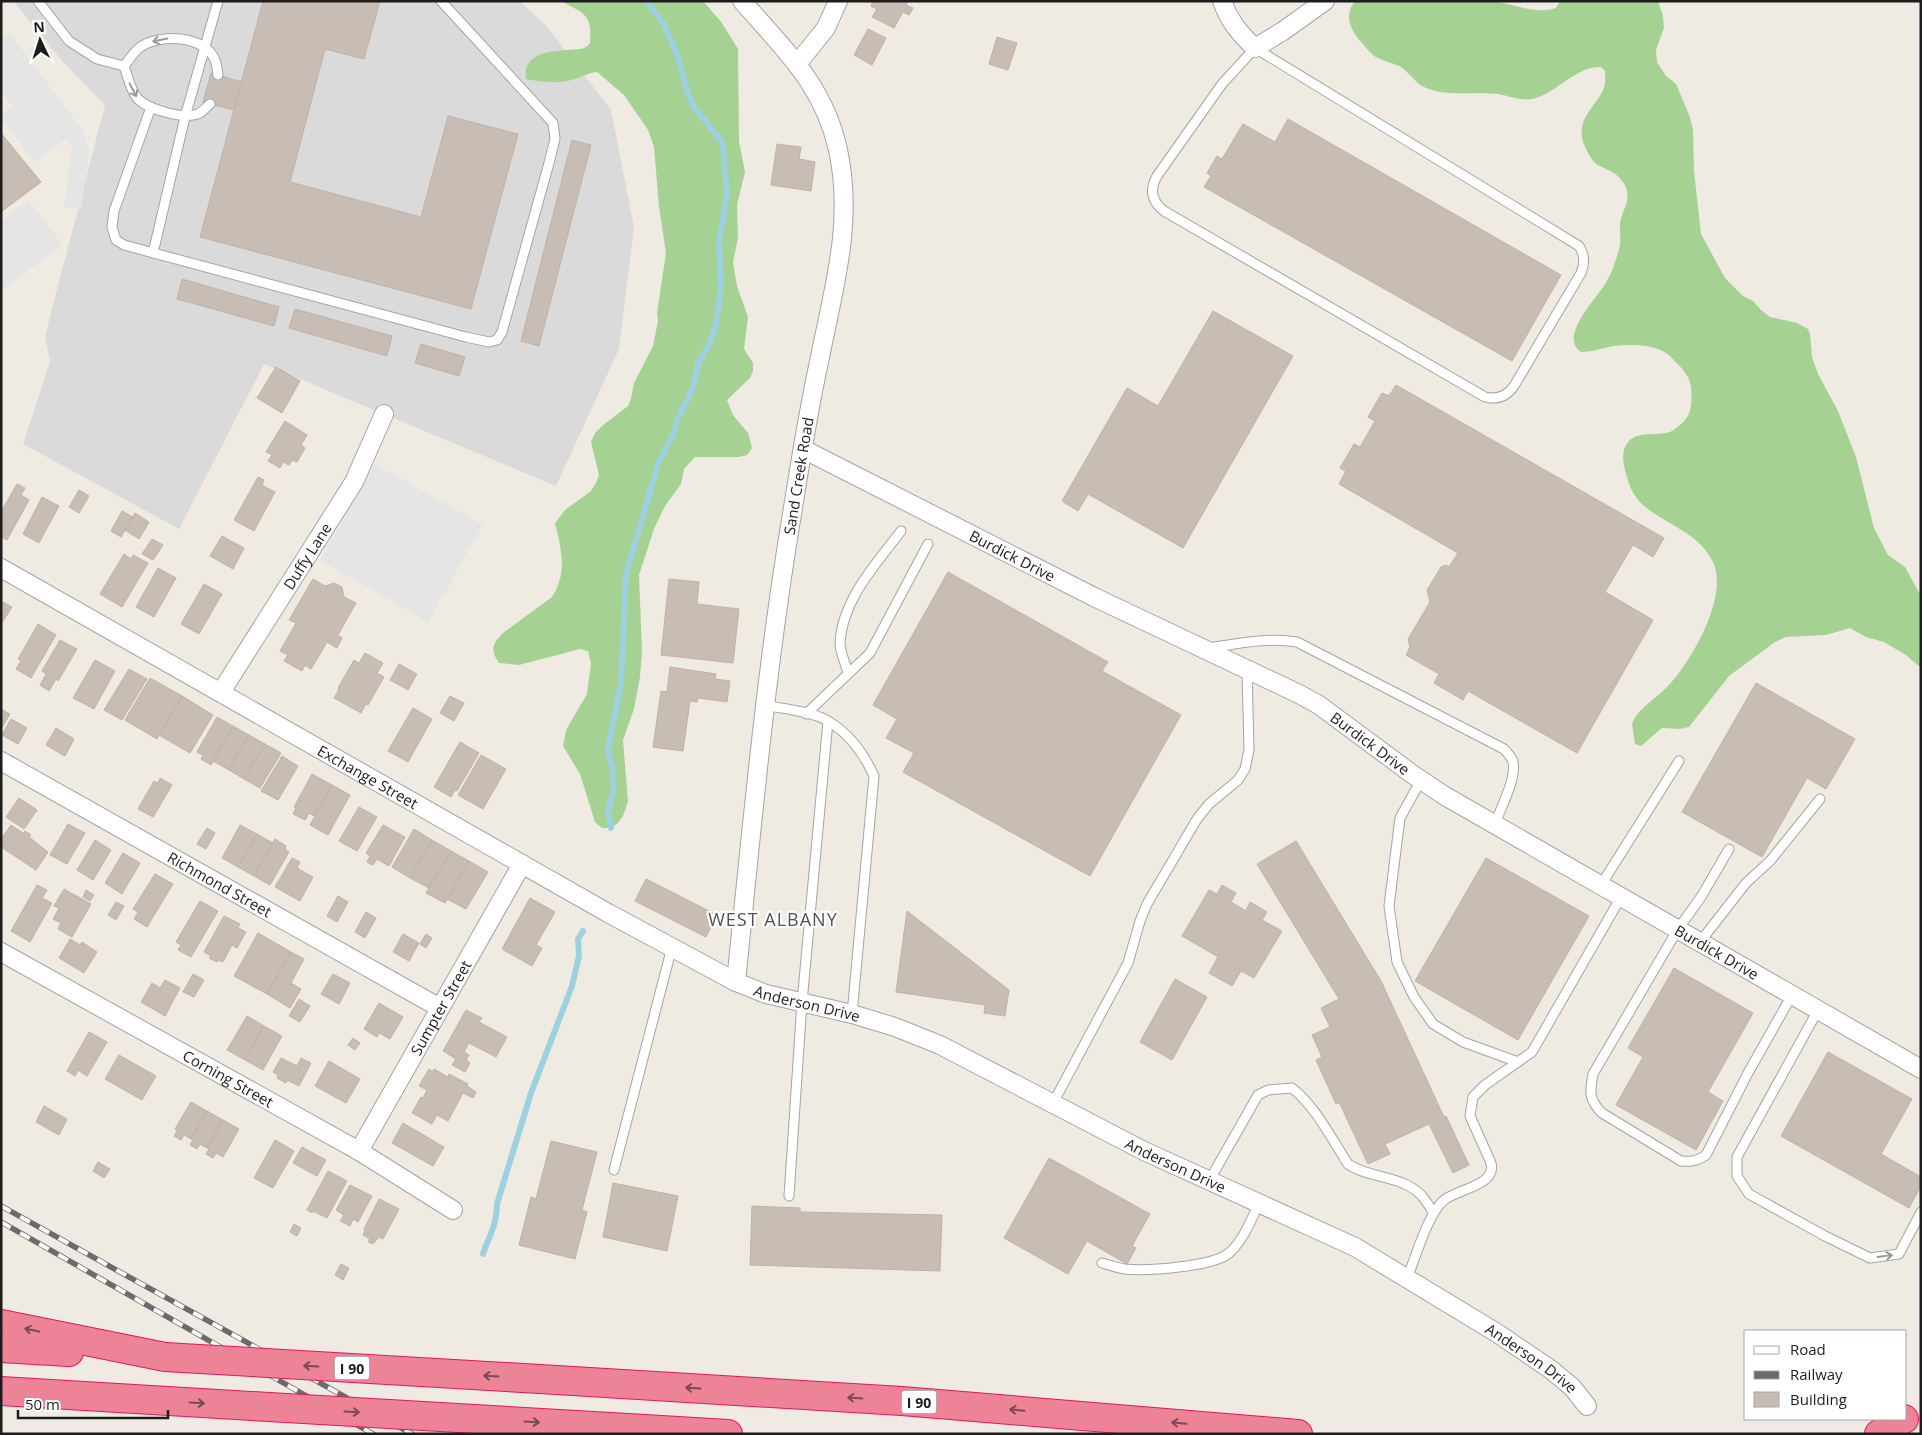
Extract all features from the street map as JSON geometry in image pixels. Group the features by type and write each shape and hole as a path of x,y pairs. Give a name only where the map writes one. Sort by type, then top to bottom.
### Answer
{"highway":[{"path":"1,1324 165,1357"},
{"name":"I 90","path":"1,1348 902,1401 1298,1434"},
{"path":"1,1391 728,1434"},
{"path":"1,1397 96,1397"},
{"path":"1907,1416 1921,1405"},
{"path":"1879,1434 1902,1420"}],"street":[{"name":"Sand Creek Road","path":"736,982 765,705 782,577 803,450 844,234 844,197 840,157 831,122 820,98 797,64 742,1"},
{"path":"797,64 826,28 838,1"},
{"path":"1222,1 1228,18 1234,27 1255,48 1325,1"},
{"name":"Duffy Lane","path":"221,692 354,482 384,414"},
{"name":"Burdick Drive","path":"803,450 1094,597 1299,694 1319,706 1421,780 1921,1069"},
{"name":"Exchange Street","path":"1,568 608,913 736,982"},
{"name":"Richmond Street","path":"1,761 440,1008"},
{"name":"Sumpter Street","path":"359,1151 522,864"},
{"name":"Corning Street","path":"1,952 359,1151 452,1210"},
{"name":"Anderson Drive","path":"736,982 766,994 852,1014 895,1027 940,1046 1144,1151 1355,1247 1497,1333 1550,1369 1572,1387 1587,1406"}],"lane":[{"path":"38,1 69,41 97,58 124,66"},
{"path":"153,253 186,116 218,1"},
{"path":"151,107 114,211 112,227 116,240 124,245 466,337 488,342 497,340 502,332 555,139 553,123 441,1"},
{"path":"124,66 139,48 158,39 181,38 204,47 215,59 218,75"},
{"path":"1255,48 1579,246 1584,261 1581,273 1508,393 1497,398 1485,397 1164,211 1157,205 1152,193 1156,176 1222,84 1255,48"},
{"path":"124,66 130,86 138,98 151,107 186,116 200,114 210,104"},
{"path":"848,674 840,645 845,617 858,588 901,531"},
{"path":"806,714 870,652 928,544"},
{"path":"1202,648 1282,639 1297,642 1504,749 1514,764 1510,783 1495,824"},
{"path":"1053,1104 1128,963 1147,904 1197,819 1209,804 1238,780 1245,769 1249,750 1247,669"},
{"path":"765,705 828,721 854,744 867,761 874,776 852,1014"},
{"path":"789,1196 802,1002 828,721"},
{"path":"1601,885 1678,761"},
{"path":"1421,780 1400,818 1388,906 1397,962 1414,997 1433,1024 1463,1042 1518,1062"},
{"path":"1700,942 1746,883 1770,861 1820,799"},
{"path":"1729,849 1701,897 1678,929 1593,1074 1590,1091 1596,1107 1602,1113 1681,1161 1692,1162 1706,1154 1748,1073 1792,995"},
{"path":"1407,1278 1433,1212 1444,1200 1482,1182 1491,1174 1491,1163 1470,1116 1473,1097 1485,1085 1532,1052 1621,897"},
{"path":"614,1170 672,946"},
{"path":"1818,1010 1737,1157 1737,1176 1749,1194 1824,1236 1870,1258 1899,1254 1921,1212"},
{"path":"1209,1181 1258,1095 1268,1090 1292,1088 1312,1108 1348,1164 1356,1170 1385,1177 1408,1186 1421,1195 1433,1212"},
{"path":"1102,1263 1124,1269 1174,1267 1212,1262 1228,1254 1240,1241 1259,1204"}],"shaded area":[{"path":"13,1 519,1 546,25 611,110 634,227 619,349 556,486 264,364 179,529 23,444 50,362 45,336 105,105 64,63"},
{"path":"9,33 82,129 89,154 81,209 64,207 72,148 67,138 34,162 1,118 1,115 13,105 1,93 1,39"},
{"path":"29,200 62,245 1,291 1,221"},
{"path":"375,464 483,525 428,622 320,560"}],"green space":[{"path":"561,1 703,1 722,23 738,49 739,141 745,172 737,205 738,238 733,262 737,286 748,317 744,349 753,363 753,371 750,378 727,400 733,415 748,433 752,448 747,455 739,457 695,457 684,469 681,484 665,506 654,529 639,575 642,651 640,677 634,709 623,740 628,801 623,816 611,828 602,828 595,822 580,774 563,746 566,730 587,694 591,663 588,651 580,649 519,665 499,663 493,651 496,641 503,633 552,597 557,588 562,570 562,560 555,523 565,510 591,491 596,483 599,475 591,442 595,433 602,426 628,406 634,383 653,346 666,253 659,207 654,147 648,130 624,95 597,72 563,82 544,82 526,79 528,64 532,59 552,51 582,49 590,43 588,20 581,12"},
{"path":"1355,1 1491,1 1524,8 1548,10 1556,8 1560,1 1658,1 1663,16 1664,28 1656,50 1657,62 1666,76 1676,84 1690,117 1693,130 1694,171 1701,234 1725,278 1743,296 1753,301 1770,317 1797,323 1808,329 1812,357 1818,374 1838,411 1856,457 1874,528 1888,555 1905,567 1921,596 1921,668 1906,655 1884,642 1866,637 1850,628 1826,635 1786,637 1775,642 1729,676 1689,727 1680,729 1662,728 1641,746 1635,744 1632,724 1634,719 1678,674 1706,627 1716,592 1717,576 1710,556 1697,541 1652,512 1639,501 1630,487 1624,463 1624,449 1633,438 1667,433 1687,418 1691,406 1691,385 1687,375 1669,355 1655,348 1641,345 1620,345 1581,352 1575,345 1576,328 1587,308 1607,280 1614,265 1620,243 1621,219 1627,201 1627,190 1622,181 1611,171 1596,164 1587,151 1582,137 1585,117 1604,88 1605,71 1601,67 1582,71 1549,92 1532,99 1519,99 1489,93 1450,93 1431,90 1419,84 1399,66 1374,56 1361,42 1354,33 1349,17 1349,12"}],"building":[{"path":"263,1 380,1 364,59 325,49 290,182 421,217 448,116 518,134 471,309 200,237"},
{"path":"873,1 908,1 906,5 913,8 909,15 903,12 894,28 872,17 877,9 871,6"},
{"path":"868,29 886,38 872,65 854,55"},
{"path":"997,37 1017,43 1008,70 989,64"},
{"path":"211,73 242,82 234,110 203,102"},
{"path":"1288,119 1561,275 1512,361 1204,187 1211,176 1207,173 1217,156 1222,159 1243,124 1275,142"},
{"path":"1,133 41,182 1,212"},
{"path":"572,140 591,145 539,346 521,341"},
{"path":"777,144 801,147 799,159 815,162 811,191 771,185"},
{"path":"182,279 279,307 274,326 177,299"},
{"path":"295,309 392,336 387,356 289,328"},
{"path":"1213,311 1293,356 1183,548 1088,494 1078,511 1062,501 1127,388 1158,406"},
{"path":"421,344 465,357 459,376 415,363"},
{"path":"276,367 300,381 282,413 257,398"},
{"path":"1396,385 1664,538 1653,557 1633,545 1605,592 1653,620 1577,753 1468,691 1463,700 1434,683 1439,674 1406,655 1410,647 1408,639 1430,602 1427,590 1441,567 1446,565 1449,567 1458,553 1339,484 1346,471 1340,468 1354,444 1360,447 1375,421 1368,417 1382,393 1389,396"},
{"path":"285,421 307,435 301,445 305,448 297,462 292,460 289,465 283,462 280,468 268,461 272,455 266,452"},
{"path":"258,477 264,480 262,485 275,492 254,531 234,520"},
{"path":"17,484 25,488 21,495 29,500 7,540 1,537 1,512"},
{"path":"79,490 89,496 79,513 69,507"},
{"path":"42,497 59,506 39,543 23,534"},
{"path":"122,511 133,517 121,537 111,531"},
{"path":"135,513 149,522 139,539 125,530"},
{"path":"222,536 244,548 233,569 210,556"},
{"path":"152,539 163,545 153,560 142,554"},
{"path":"124,554 131,559 133,555 148,563 122,607 100,594"},
{"path":"158,568 176,578 154,617 136,607"},
{"path":"948,572 1108,662 1102,671 1181,715 1090,876 903,772 914,753 886,738 897,719 873,705"},
{"path":"313,579 325,586 334,583 342,587 344,597 356,603 338,635 342,638 337,648 327,642 311,669 305,665 302,671 284,661 288,655 280,651 296,623 289,620"},
{"path":"669,579 699,582 697,604 739,609 733,663 661,655"},
{"path":"204,584 222,594 199,634 181,624"},
{"path":"1,601 12,607 1,624"},
{"path":"38,624 56,635 31,678 16,669 21,661 18,659"},
{"path":"60,640 77,649 58,681 56,679 49,691 40,685 46,674 42,671"},
{"path":"365,653 383,663 377,673 384,677 368,705 366,704 361,713 334,698 354,660 359,663"},
{"path":"95,660 115,671 94,709 73,698"},
{"path":"399,664 417,674 408,690 390,680"},
{"path":"670,667 716,674 715,679 730,681 727,702 698,698 697,702 690,701 683,751 653,747 661,691 667,692"},
{"path":"129,669 147,679 122,720 104,710"},
{"path":"150,678 182,696 157,739 125,720"},
{"path":"1756,683 1855,739 1826,789 1807,778 1762,857 1682,812"},
{"path":"182,696 213,715 190,753 159,735"},
{"path":"450,696 464,703 454,721 440,713"},
{"path":"413,708 432,719 408,762 388,751"},
{"path":"1,709 10,714 1,729"},
{"path":"217,717 233,726 211,765 201,759 203,755 197,752"},
{"path":"11,719 27,728 18,744 2,735"},
{"path":"233,726 249,735 229,770 213,761"},
{"path":"56,728 74,739 65,756 46,745"},
{"path":"249,735 265,744 244,779 229,770"},
{"path":"460,742 479,753 457,791 455,790 451,797 434,787"},
{"path":"265,744 281,753 260,788 244,779"},
{"path":"481,755 506,769 483,809 458,795"},
{"path":"282,756 298,766 278,800 261,791"},
{"path":"312,774 332,785 314,816 309,813 305,820 293,814 296,808 294,807"},
{"path":"160,778 172,785 153,817 138,809 154,781 158,783"},
{"path":"332,785 350,795 328,835 310,825"},
{"path":"19,798 37,810 24,829 6,817"},
{"path":"359,807 377,817 357,851 339,841"},
{"path":"68,824 85,833 67,864 50,855"},
{"path":"11,825 23,833 25,831 31,835 29,837 48,852 36,870 1,847 1,839"},
{"path":"240,825 257,834 238,867 222,858"},
{"path":"383,825 405,837 389,866 377,859 373,865 367,862 370,856 366,853"},
{"path":"207,828 215,833 206,849 197,844"},
{"path":"414,829 432,840 410,878 392,867"},
{"path":"257,834 273,843 254,876 238,867"},
{"path":"275,839 286,846 285,849 289,852 270,885 254,876"},
{"path":"95,840 111,850 93,880 77,870"},
{"path":"432,840 451,851 429,888 410,878"},
{"path":"1296,841 1381,981 1444,1117 1446,1116 1469,1165 1453,1173 1429,1124 1385,1144 1390,1154 1368,1164 1339,1102 1336,1104 1316,1060 1322,1057 1312,1035 1330,1027 1321,1008 1339,999 1257,864"},
{"path":"451,851 469,861 445,903 426,893"},
{"path":"123,853 140,863 122,894 105,883"},
{"path":"292,858 300,862 297,868 313,877 300,901 275,887"},
{"path":"1486,858 1589,916 1518,1040 1415,981"},
{"path":"469,861 488,872 466,909 447,899"},
{"path":"155,874 173,884 147,927 134,919 138,912 133,909"},
{"path":"646,879 717,915 706,937 635,901"},
{"path":"37,885 47,890 42,898 52,903 30,942 11,931"},
{"path":"1222,885 1236,893 1231,902 1246,911 1250,902 1267,912 1262,920 1282,931 1254,978 1241,971 1232,986 1209,973 1218,957 1182,936 1209,890 1217,894"},
{"path":"64,889 91,904 72,937 58,929 61,923 53,919 59,908 54,906"},
{"path":"86,890 94,895 90,901 83,897"},
{"path":"338,896 348,902 337,922 327,916"},
{"path":"530,898 555,912 536,945 542,948 532,966 502,949"},
{"path":"200,901 218,911 191,957 178,950 181,945 176,942"},
{"path":"116,902 124,906 116,920 108,915"},
{"path":"907,911 1009,990 1005,1016 984,1013 985,1005 896,992"},
{"path":"366,912 376,918 365,938 355,932"},
{"path":"224,916 240,924 238,928 246,932 237,948 232,945 223,962 218,960 217,962 209,958 211,956 204,952"},
{"path":"258,933 291,952 267,994 234,976"},
{"path":"403,934 419,943 409,961 393,952"},
{"path":"426,934 432,938 426,948 420,944"},
{"path":"70,939 80,945 82,942 97,952 84,973 59,958"},
{"path":"291,952 304,959 291,983 301,989 290,1008 267,994"},
{"path":"1674,968 1753,1013 1708,1092 1723,1101 1696,1150 1616,1105 1643,1057 1628,1048"},
{"path":"193,974 204,980 194,997 183,992"},
{"path":"333,974 350,983 339,1004 321,994"},
{"path":"1175,979 1207,997 1172,1060 1140,1042"},
{"path":"165,980 180,988 165,1016 141,1002 152,983 160,988"},
{"path":"299,999 310,1006 300,1022 289,1016"},
{"path":"379,1003 403,1017 390,1039 379,1033 377,1037 364,1029"},
{"path":"466,1010 482,1018 479,1022 507,1037 496,1057 469,1043 464,1052 469,1055 466,1060 470,1063 465,1072 452,1065 456,1059 443,1051"},
{"path":"247,1016 264,1026 245,1060 227,1050"},
{"path":"264,1026 282,1036 263,1070 245,1060"},
{"path":"89,1032 107,1042 87,1076 78,1070 75,1076 67,1071"},
{"path":"353,1038 360,1043 355,1050 348,1045"},
{"path":"1828,1052 1912,1099 1881,1154 1921,1177 1921,1186 1909,1208 1781,1136"},
{"path":"119,1055 156,1076 142,1100 105,1079"},
{"path":"281,1058 297,1066 301,1058 311,1063 299,1086 287,1080 286,1083 277,1078 278,1075 273,1072"},
{"path":"329,1061 360,1079 346,1103 315,1086"},
{"path":"429,1069 433,1072 434,1069 448,1077 449,1074 468,1084 467,1086 476,1092 473,1098 463,1093 448,1121 437,1115 432,1124 412,1113 427,1090 419,1086"},
{"path":"191,1102 207,1111 191,1139 184,1135 181,1140 174,1136 177,1131 175,1129"},
{"path":"44,1106 67,1119 59,1135 36,1122"},
{"path":"207,1111 223,1120 207,1148 200,1144 197,1149 190,1145 193,1140 191,1139"},
{"path":"223,1120 239,1129 223,1157 216,1153 213,1158 206,1154 209,1149 207,1148"},
{"path":"403,1123 444,1147 433,1166 392,1143"},
{"path":"275,1140 294,1151 273,1188 254,1178"},
{"path":"551,1141 597,1152 582,1210 587,1212 575,1259 519,1245 531,1197 536,1199"},
{"path":"302,1147 326,1160 317,1176 293,1163"},
{"path":"1049,1158 1150,1214 1132,1246 1136,1248 1127,1264 1087,1241 1068,1274 1004,1238"},
{"path":"98,1162 110,1169 104,1178 93,1171"},
{"path":"328,1171 347,1181 327,1218 307,1210"},
{"path":"613,1183 678,1196 667,1251 603,1237"},
{"path":"350,1185 372,1196 358,1222 353,1219 350,1226 340,1221 344,1215 336,1210"},
{"path":"379,1199 399,1209 383,1239 379,1237 373,1244 368,1242 370,1239 363,1235 364,1229"},
{"path":"752,1206 800,1208 800,1212 942,1215 940,1271 750,1265"},
{"path":"294,1224 301,1228 297,1236 290,1232"},
{"path":"341,1264 349,1268 343,1280 335,1275"}],"waterway":[{"path":"611,828 608,811 614,789 608,749 621,683 626,574 659,461 673,435 678,418 693,386 698,364 716,326 721,287 719,242 727,194 721,141 694,107 687,91 678,57 664,24 646,1"},
{"path":"483,1254 494,1224 497,1204 531,1093 572,986 579,956 578,939 583,931"}],"railway":[{"path":"1,1206 412,1434"},
{"path":"1,1222 373,1434"}],"district":[{"name":"WEST ALBANY","path":"773,919"}]}
